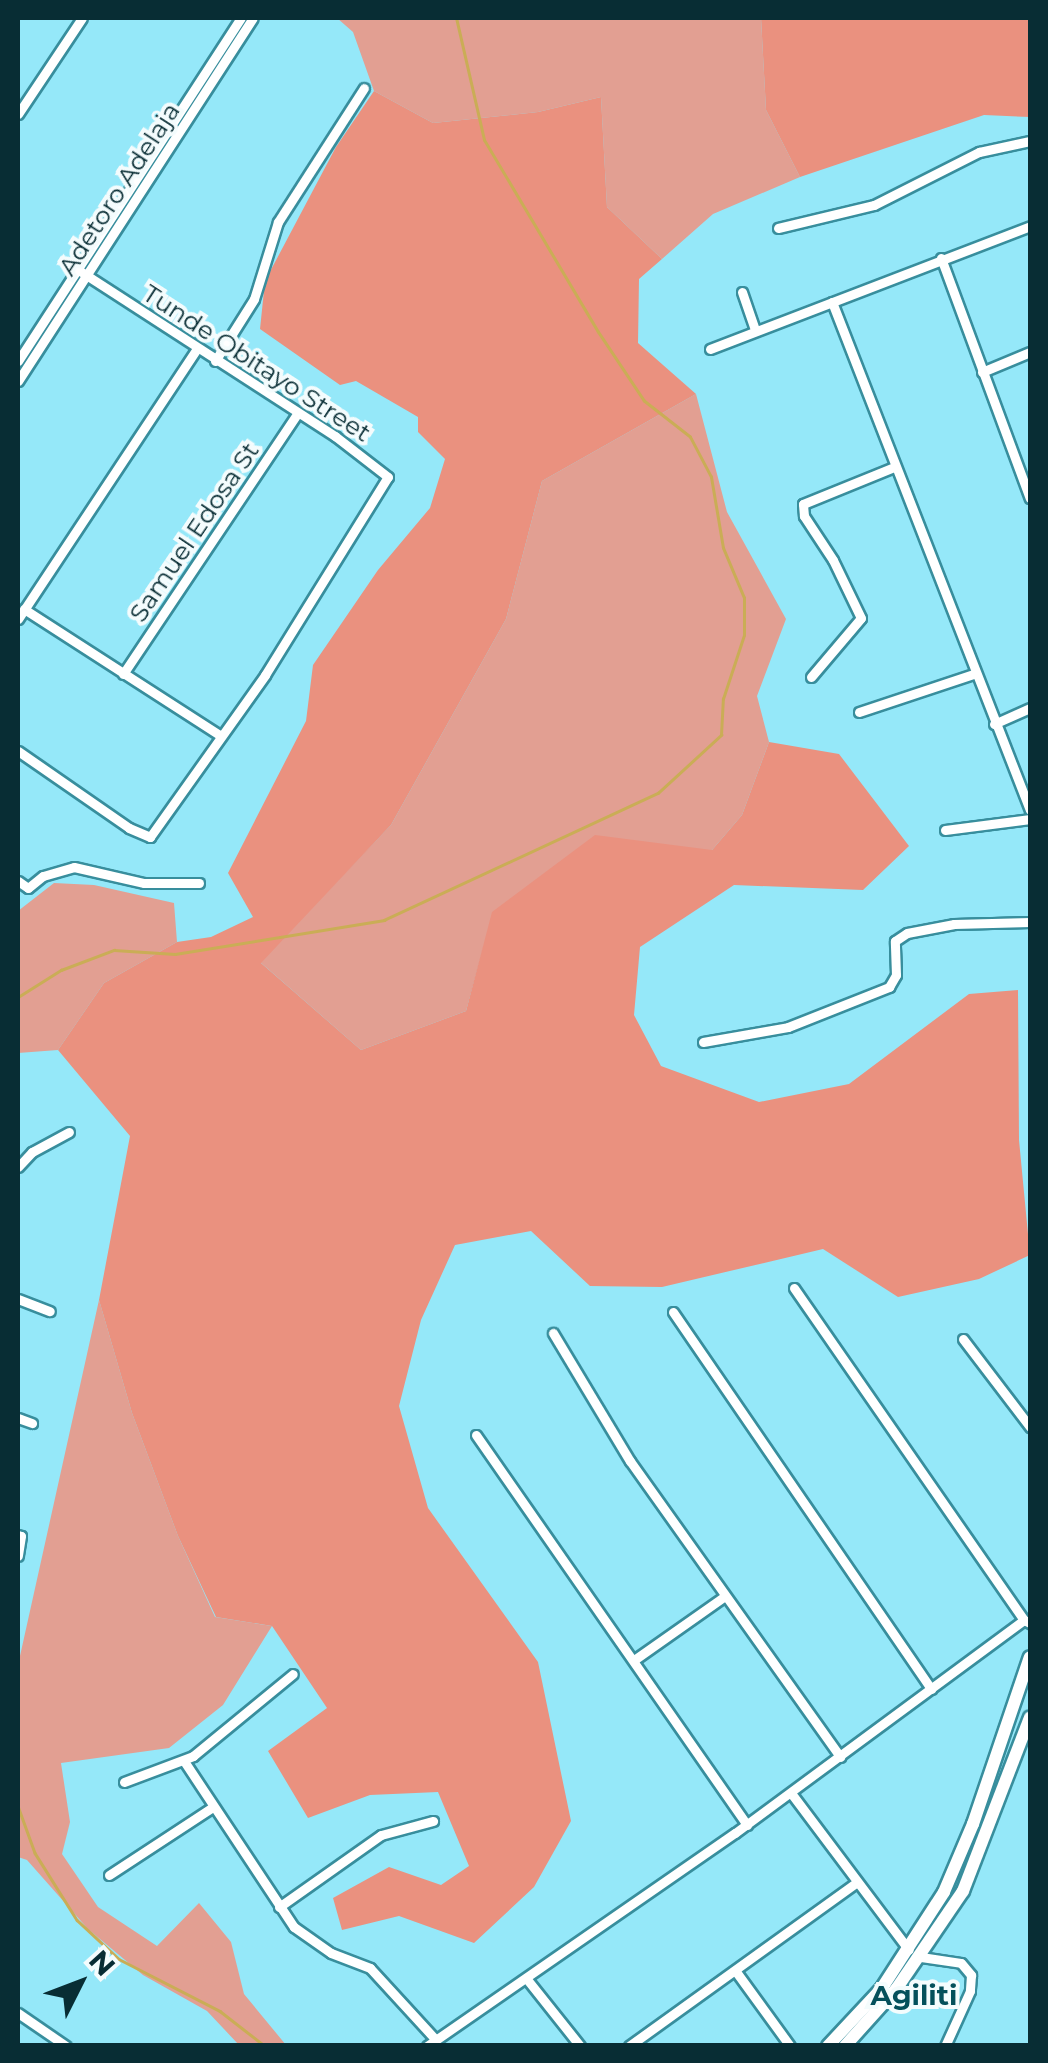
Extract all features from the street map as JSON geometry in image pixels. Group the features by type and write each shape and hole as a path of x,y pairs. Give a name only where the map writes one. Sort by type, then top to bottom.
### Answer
{"street":[{"path":"18,114 82,18"},
{"path":"18,360 241,18"},
{"name":"Adetoro Adelaja","path":"18,381 253,18"},
{"path":"216,361 254,299 278,222 364,88"},
{"path":"778,228 874,205 979,152 1030,141"},
{"path":"710,349 1030,226"},
{"path":"942,258 1030,498"},
{"name":"Tunde Obitayo Street","path":"77,269 362,454 388,477 221,736"},
{"path":"742,292 755,330"},
{"path":"832,302 1030,810"},
{"path":"18,620 197,350"},
{"path":"982,372 1030,352"},
{"name":"Samuel Edosa St","path":"123,674 298,413"},
{"path":"811,677 861,618 833,560 804,516 804,504 894,467"},
{"path":"18,751 128,828 150,837 221,736 24,610"},
{"path":"858,712 976,673"},
{"path":"994,724 1030,708"},
{"path":"945,830 1030,819"},
{"path":"18,893 43,876 74,867 144,883 199,883"},
{"path":"18,881 28,888"},
{"path":"703,1042 788,1027 889,987 896,975 894,941 907,934 954,924 1030,922"},
{"path":"18,1167 32,1152 69,1132"},
{"path":"184,1761 280,1908 308,1940 381,1977 431,2042 747,1825 1027,1622 794,1288"},
{"path":"18,1299 50,1312"},
{"path":"673,1312 931,1689"},
{"path":"552,1333 630,1461 840,1757"},
{"path":"963,1339 1030,1427"},
{"path":"18,1418 32,1423"},
{"path":"476,1435 747,1825"},
{"path":"18,1535 22,1536 18,1556"},
{"path":"634,1660 726,1596"},
{"path":"828,2046 915,1954 973,1824 1030,1657"},
{"path":"124,1782 184,1761 293,1674"},
{"path":"845,2046 915,1954 980,1856 1030,1718"},
{"path":"790,1793 856,1883 915,1954 961,1963 971,1976 970,1991 945,2046"},
{"path":"109,1875 213,1808"},
{"path":"280,1908 381,1835 434,1821"},
{"path":"629,2046 856,1883"},
{"path":"737,1972 790,2046"},
{"path":"526,1978 580,2046"},
{"path":"18,2013 66,2046"},
{"path":"644,2036 651,2046"}],"shaded area":[{"path":"337,18 761,18 766,110 800,177 713,214 662,259 607,207 601,97 538,112 433,123 374,91 353,32"},
{"path":"761,18 1030,18 1030,117 984,115 800,177 766,110"},
{"path":"374,91 433,123 538,112 601,97 607,207 662,259 639,279 638,343 696,394 542,481 506,619 391,825 261,963 361,1050 466,1011 492,912 595,835 712,850 742,815 769,742 839,754 909,846 863,890 734,885 640,947 634,1015 661,1066 759,1102 849,1084 969,994 1018,990 1019,1140 1030,1255 979,1279 898,1297 823,1249 662,1287 590,1286 531,1231 455,1245 421,1320 399,1406 428,1508 538,1662 571,1821 534,1887 474,1943 399,1916 342,1930 333,1898 389,1867 441,1885 469,1866 438,1792 370,1795 308,1818 268,1751 327,1708 272,1626 216,1617 178,1536 132,1413 99,1300 130,1136 58,1050 104,983 177,942 211,937 253,917 228,873 306,721 313,665 378,570 430,508 445,459 418,432 418,417 356,381 340,385 260,329 265,281 336,147"},
{"path":"696,394 727,512 786,619 757,696 769,742 742,815 712,850 493,912 466,1011 361,1050 260,962 391,825 506,619 542,481"},
{"path":"54,883 94,885 174,903 177,942 104,983 58,1050 18,1053 18,911"},
{"path":"99,1300 132,1413 178,1536 215,1617 272,1626 223,1705 169,1748 61,1763 70,1822 62,1854 98,1907 157,1946 199,1903 231,1942 244,1994 286,2045 239,2045 207,2011 143,1975 88,1929 27,1860 18,1857 18,1665"}],"waterway":[{"path":"18,997 61,970 114,950 175,954 384,920 658,793 721,735 723,699 744,635 744,598 723,548 711,477 690,437 644,401 598,332 484,140 456,18"},
{"path":"18,1806 35,1853 77,1920 119,1959 220,2011 265,2046"}],"district":[{"name":"Agiliti","path":"914,1995"}]}
